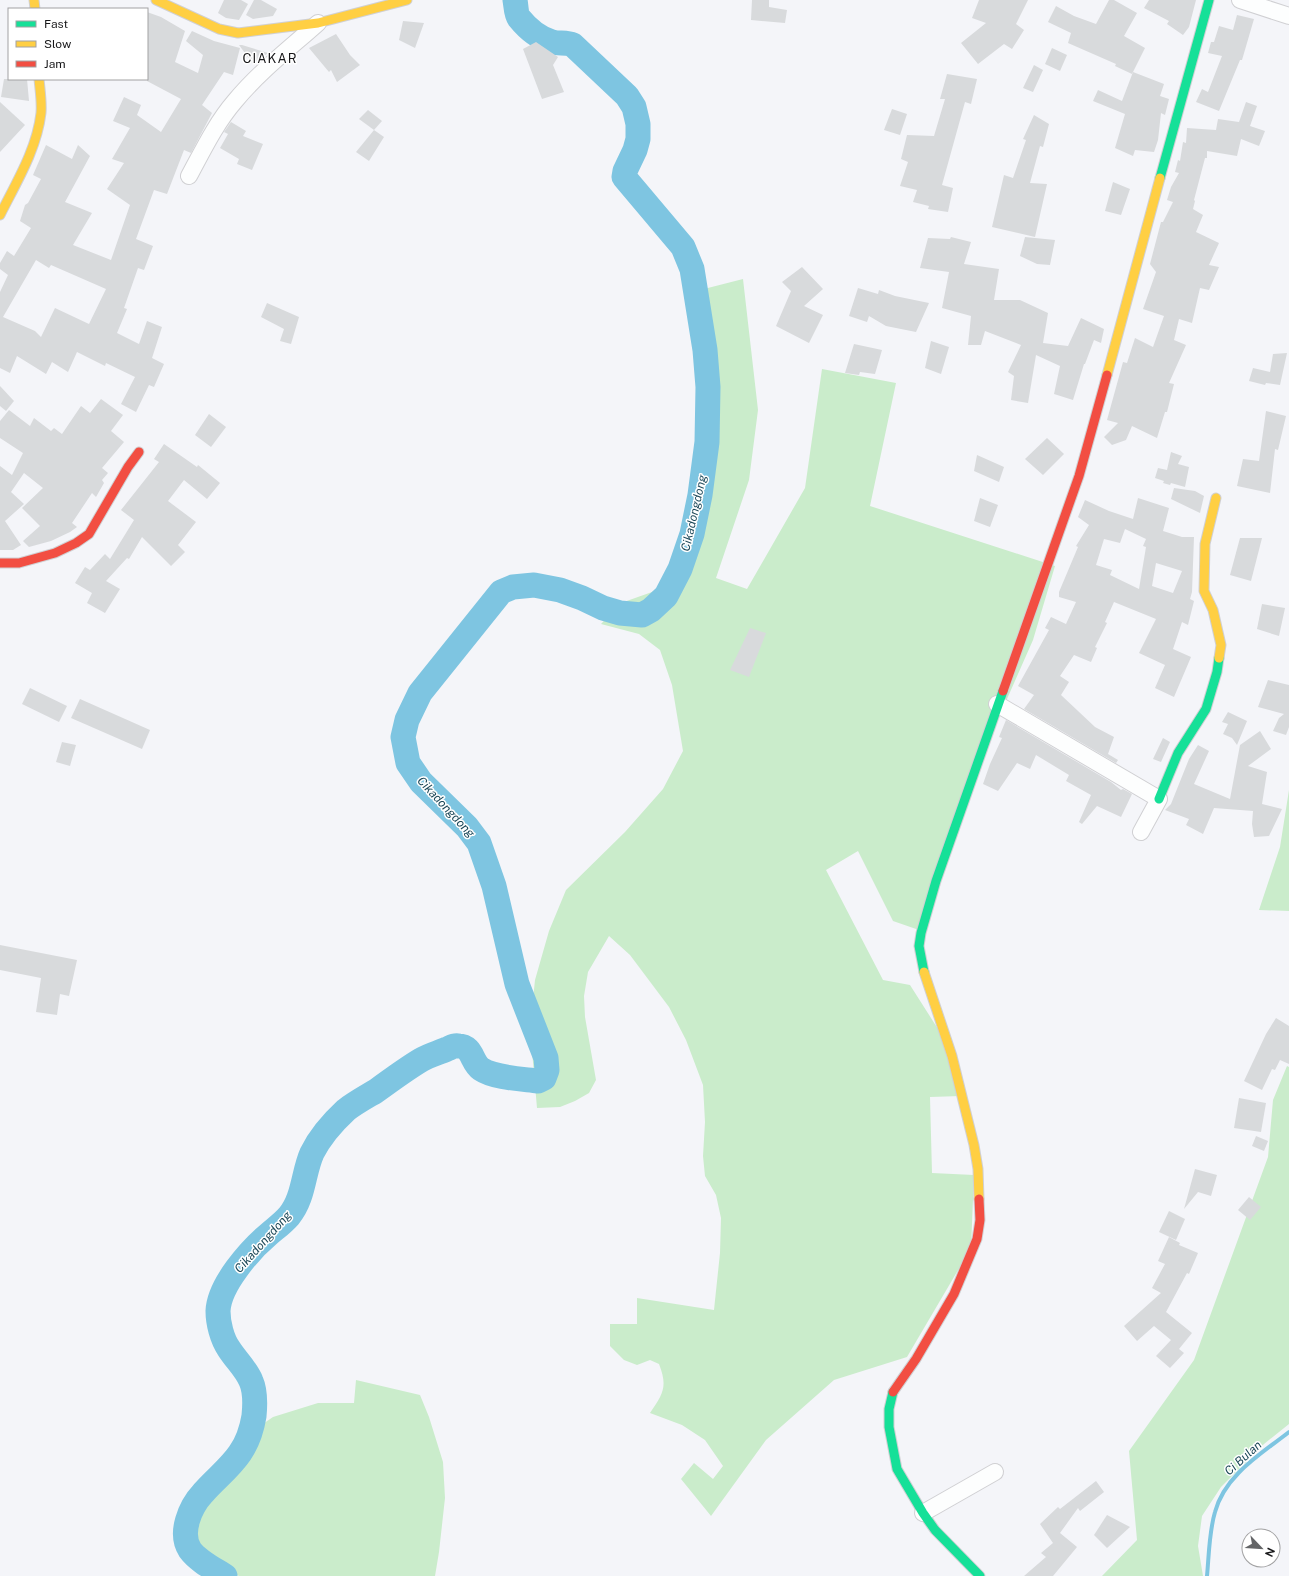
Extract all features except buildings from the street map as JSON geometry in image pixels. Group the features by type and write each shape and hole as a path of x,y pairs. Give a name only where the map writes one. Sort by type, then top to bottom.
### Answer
{"street":[{"path":"156,0 206,24 238,33 318,23 408,0"},
{"path":"980,1576 935,1530 923,1513 898,1469 889,1427 890,1400 893,1392 916,1359 954,1294 977,1239 980,1220 978,1169 969,1122 952,1056 928,987 919,946 921,933 934,888 997,704 1078,476 1209,0"},
{"path":"1240,0 1289,16"},
{"path":"189,176 212,135 236,100 257,78 318,23"},
{"path":"0,215 31,147 37,128 41,111 39,80"},
{"path":"0,563 19,563 55,553 76,543 89,534 128,467 139,452"},
{"path":"1141,832 1159,799 1178,753 1206,709 1218,672 1221,645 1213,610 1204,591 1205,544 1216,498"},
{"path":"997,704 1159,799"},
{"path":"923,1513 995,1472"}],"green space":[{"path":"743,279 758,410 749,480 716,578 747,589 805,488 822,369 896,383 870,506 1055,566 1033,640 996,724 919,930 893,921 858,851 826,870 883,980 910,985 938,1029 961,1096 930,1097 932,1173 974,1175 971,1248 907,1357 834,1380 766,1440 711,1516 681,1479 694,1463 713,1479 723,1466 705,1440 682,1425 650,1413 661,1395 664,1385 659,1364 650,1360 637,1365 624,1360 610,1346 610,1324 637,1324 637,1298 714,1310 720,1253 721,1218 716,1195 705,1176 703,1156 705,1122 703,1085 686,1040 669,1007 630,955 609,936 588,972 584,996 585,1017 596,1080 589,1093 560,1107 537,1108 530,1028 535,980 549,931 566,890 625,832 663,789 683,751 672,685 660,650 639,634 601,624 621,603 652,592 670,581 683,542 694,467 702,366 700,290"},
{"path":"1289,790 1289,911 1259,910 1280,847"},
{"path":"1287,1066 1289,1067 1289,1424 1264,1444 1221,1487 1202,1516 1198,1546 1203,1576 1102,1576 1137,1540 1129,1451 1194,1360 1268,1157 1273,1100"},
{"path":"356,1380 420,1395 429,1417 443,1462 445,1498 435,1576 239,1576 203,1560 186,1523 204,1481 257,1428 273,1417 318,1403 354,1403"}],"waterway":[{"name":"Cikadongdong","path":"225,1576 193,1554 187,1543 186,1528 190,1513 198,1499 232,1464 245,1445 254,1416 255,1403 251,1381 222,1336 219,1321 218,1311 220,1301 230,1279 253,1249 284,1221 294,1209 298,1201 312,1153 323,1136 349,1107 376,1091 421,1060 457,1046 467,1049 481,1069 493,1074 509,1078 538,1081 544,1078 547,1070 546,1058 517,984 494,886 479,843 467,827 421,782 408,763 403,737 407,720 420,693 501,592 513,587 534,585 560,590 603,608 620,613 642,615 651,610 666,596 680,569 692,534 700,495 707,442 708,387 705,350 692,269 683,247 624,177 638,139 638,124 634,107 627,96 573,45 555,43 547,40 538,35 522,22 518,16 515,0"},
{"name":"Ci Bulan","path":"1207,1576 1212,1527 1215,1512 1220,1499 1235,1476 1245,1466 1289,1432"}],"traffic: fast":[{"path":"1160,178 1209,0"},
{"path":"1159,799 1178,753 1206,709 1217,672 1219,658"},
{"path":"924,972 919,946 921,933 936,881 1003,691"},
{"path":"893,1392 889,1409 889,1427 897,1469 935,1530 980,1576"}],"traffic: slow":[{"path":"34,0 35,8"},
{"path":"156,0 219,29 238,33 318,23 407,0"},
{"path":"0,215 25,166 35,140 41,113 39,80"},
{"path":"1107,375 1160,178"},
{"path":"1216,498 1205,544 1204,591 1213,610 1221,645 1219,658"},
{"path":"924,972 952,1056 974,1145 978,1169 979,1199"}],"traffic: jam":[{"path":"1003,691 1079,476 1107,375"},
{"path":"0,563 19,563 55,553 76,543 89,534 128,467 139,452"},
{"path":"893,1392 916,1359 954,1294 977,1239 980,1220 979,1199"}],"district":[{"name":"CIAKAR","path":"270,58"}]}
